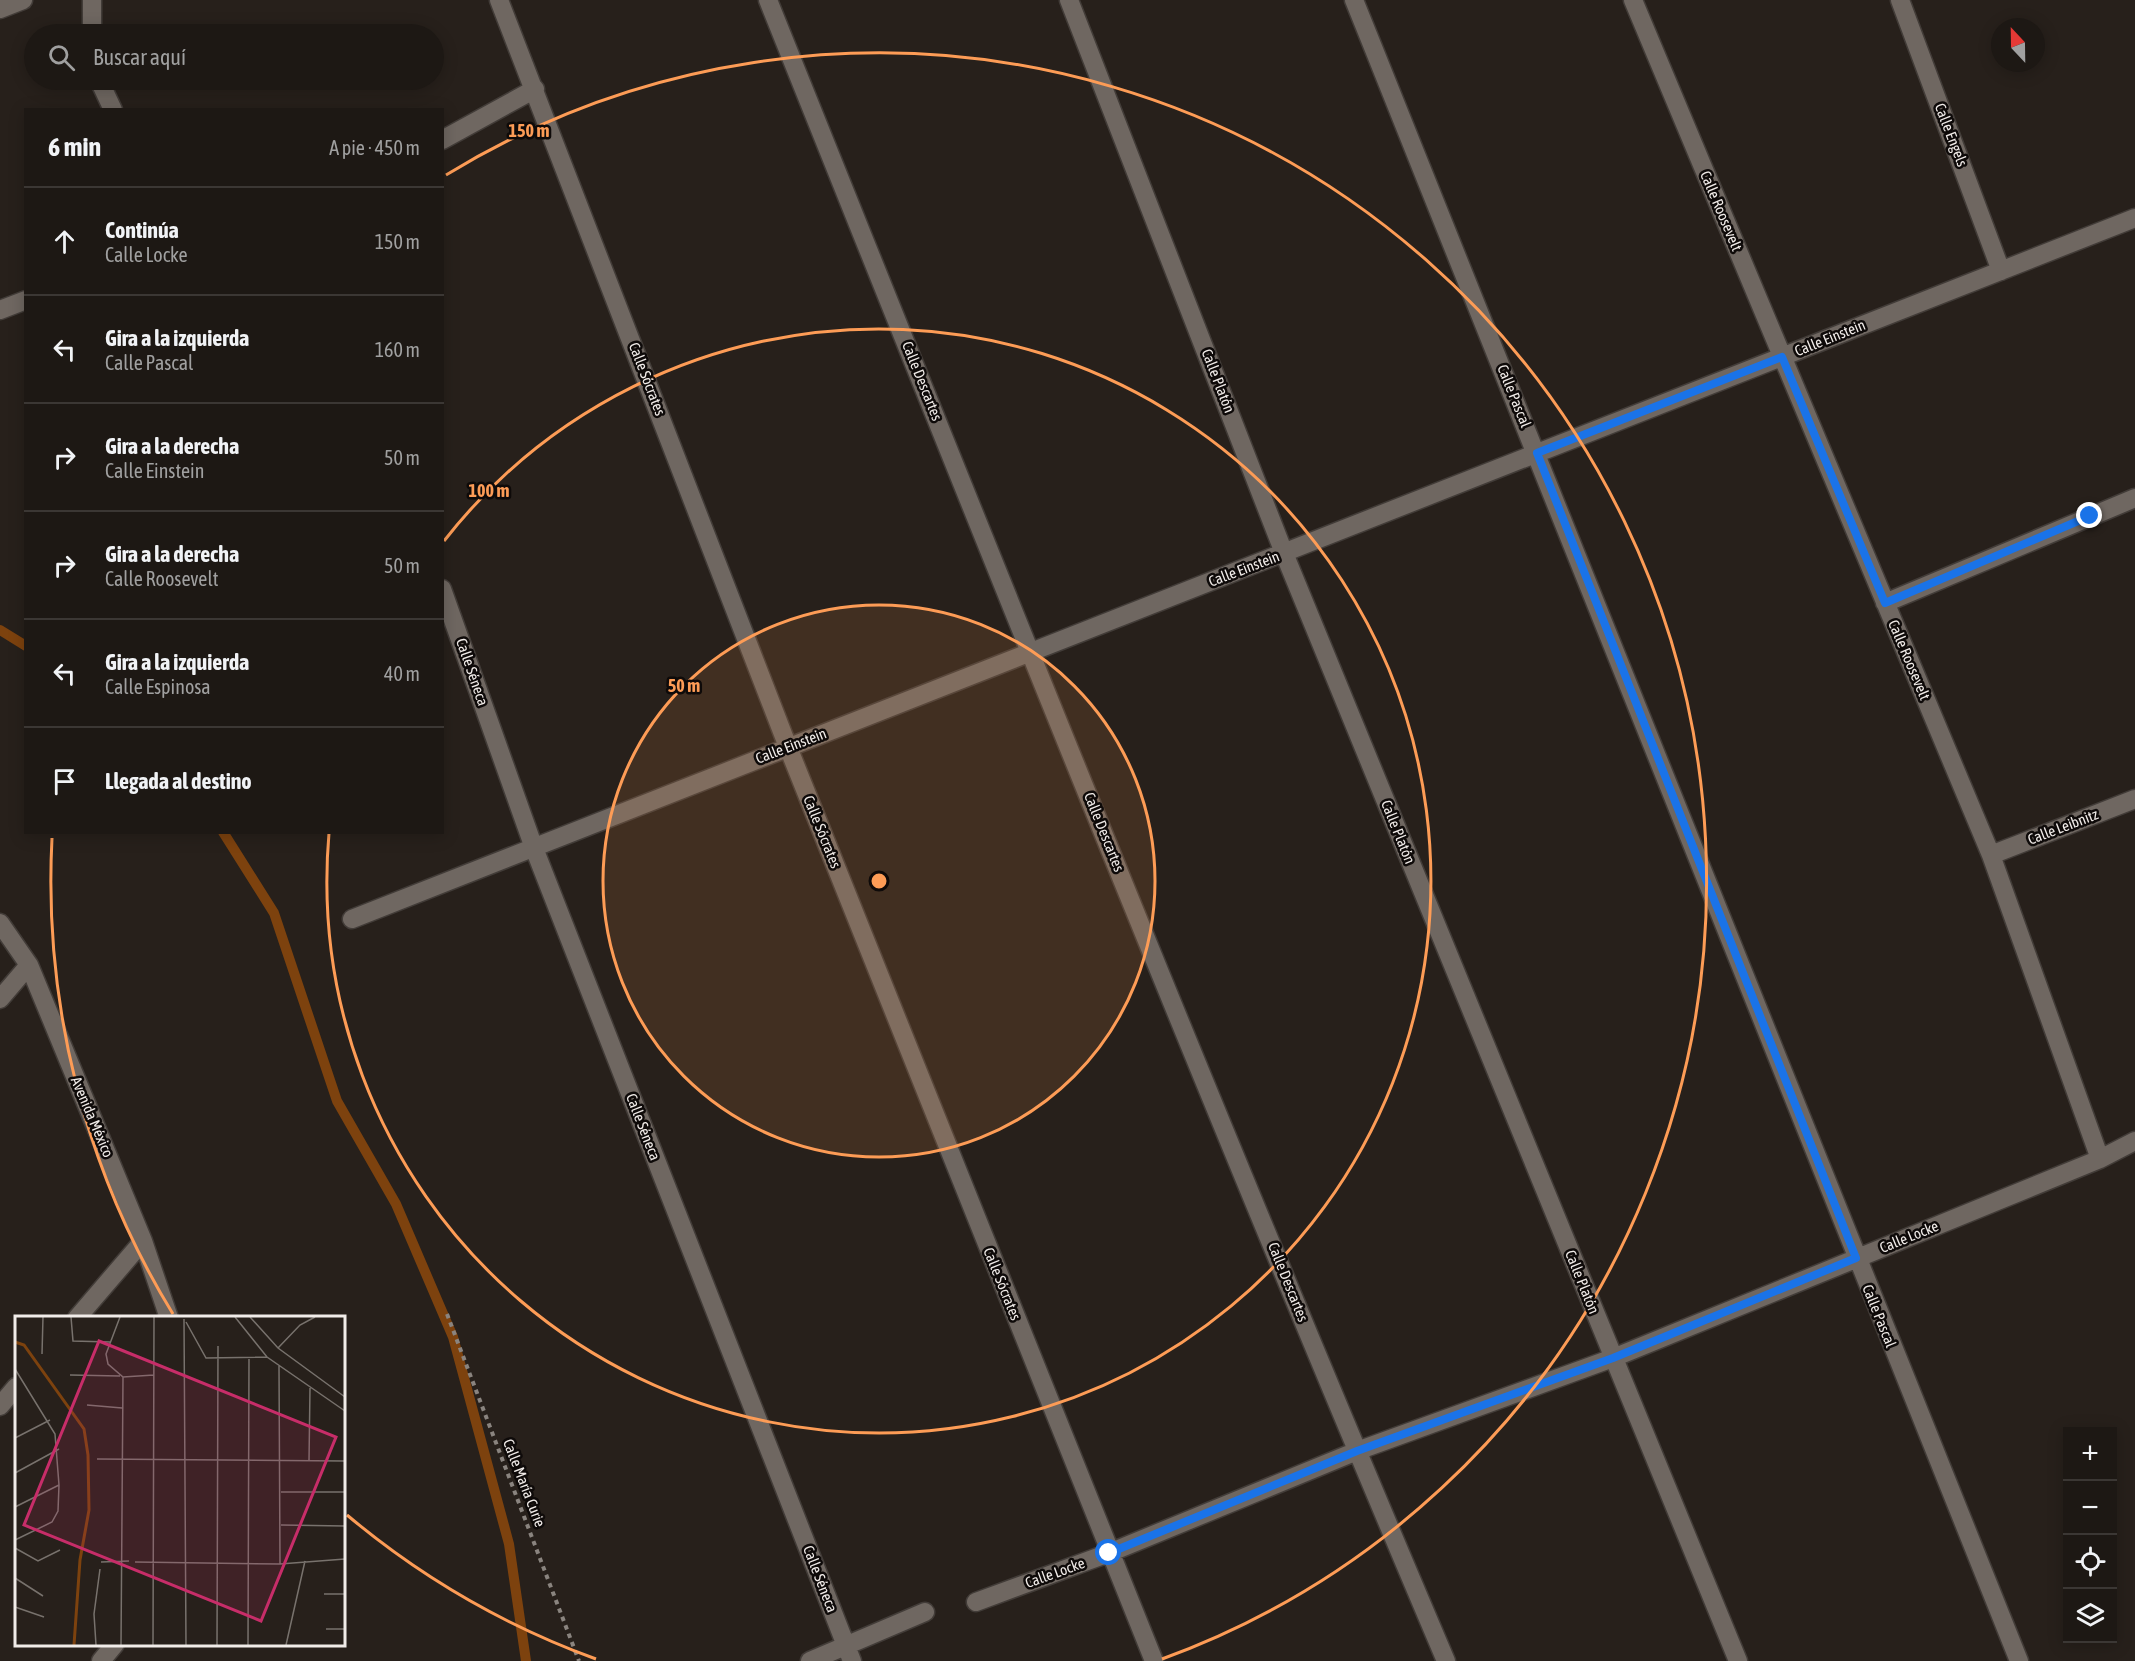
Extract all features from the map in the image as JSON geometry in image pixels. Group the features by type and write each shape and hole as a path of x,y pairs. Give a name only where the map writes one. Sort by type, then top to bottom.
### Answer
{"street":[{"path":"0,9 23,0"},
{"path":"92,0 93,24"},
{"name":"Calle Sócrates","path":"499,0 788,747 1154,1661"},
{"name":"Calle Descartes","path":"768,0 1030,652 1357,1451 1446,1661"},
{"name":"Calle Platón","path":"1069,0 1284,553 1738,1661"},
{"name":"Calle Pascal","path":"1354,0 2019,1661"},
{"name":"Calle Roosevelt","path":"1633,0 1990,855 2100,1160"},
{"name":"Calle Engels","path":"1900,0 2001,271"},
{"path":"444,139 535,89"},
{"path":"104,90 112,108"},
{"name":"Calle Einstein","path":"352,919 2135,218"},
{"path":"0,310 24,301"},
{"path":"1885,603 2135,498"},
{"name":"Calle Séneca","path":"444,595 534,848 849,1653"},
{"name":"Calle Leibnitz","path":"1990,855 2135,799"},
{"name":"Avenida México","path":"0,923 28,965 143,1241 169,1316"},
{"path":"0,999 28,965"},
{"name":"Calle Locke","path":"976,1602 1109,1553 1357,1451 1613,1358 2100,1160 2135,1141"},
{"path":"78,1316 143,1241"},
{"path":"0,1406 15,1388"},
{"path":"810,1661 849,1653 925,1612"},
{"path":"100,1661 113,1646"}],"path":[{"name":"Calle María Curie","path":"447,1314 579,1661"}],"waterway":[{"path":"0,630 24,645"},
{"path":"224,834 274,913 337,1101 396,1204 453,1337 509,1544 526,1661"}],"route":[{"path":"1109,1553 1357,1451 1613,1358 1856,1258 1537,453 1782,357 1885,603 2090,516"}]}
